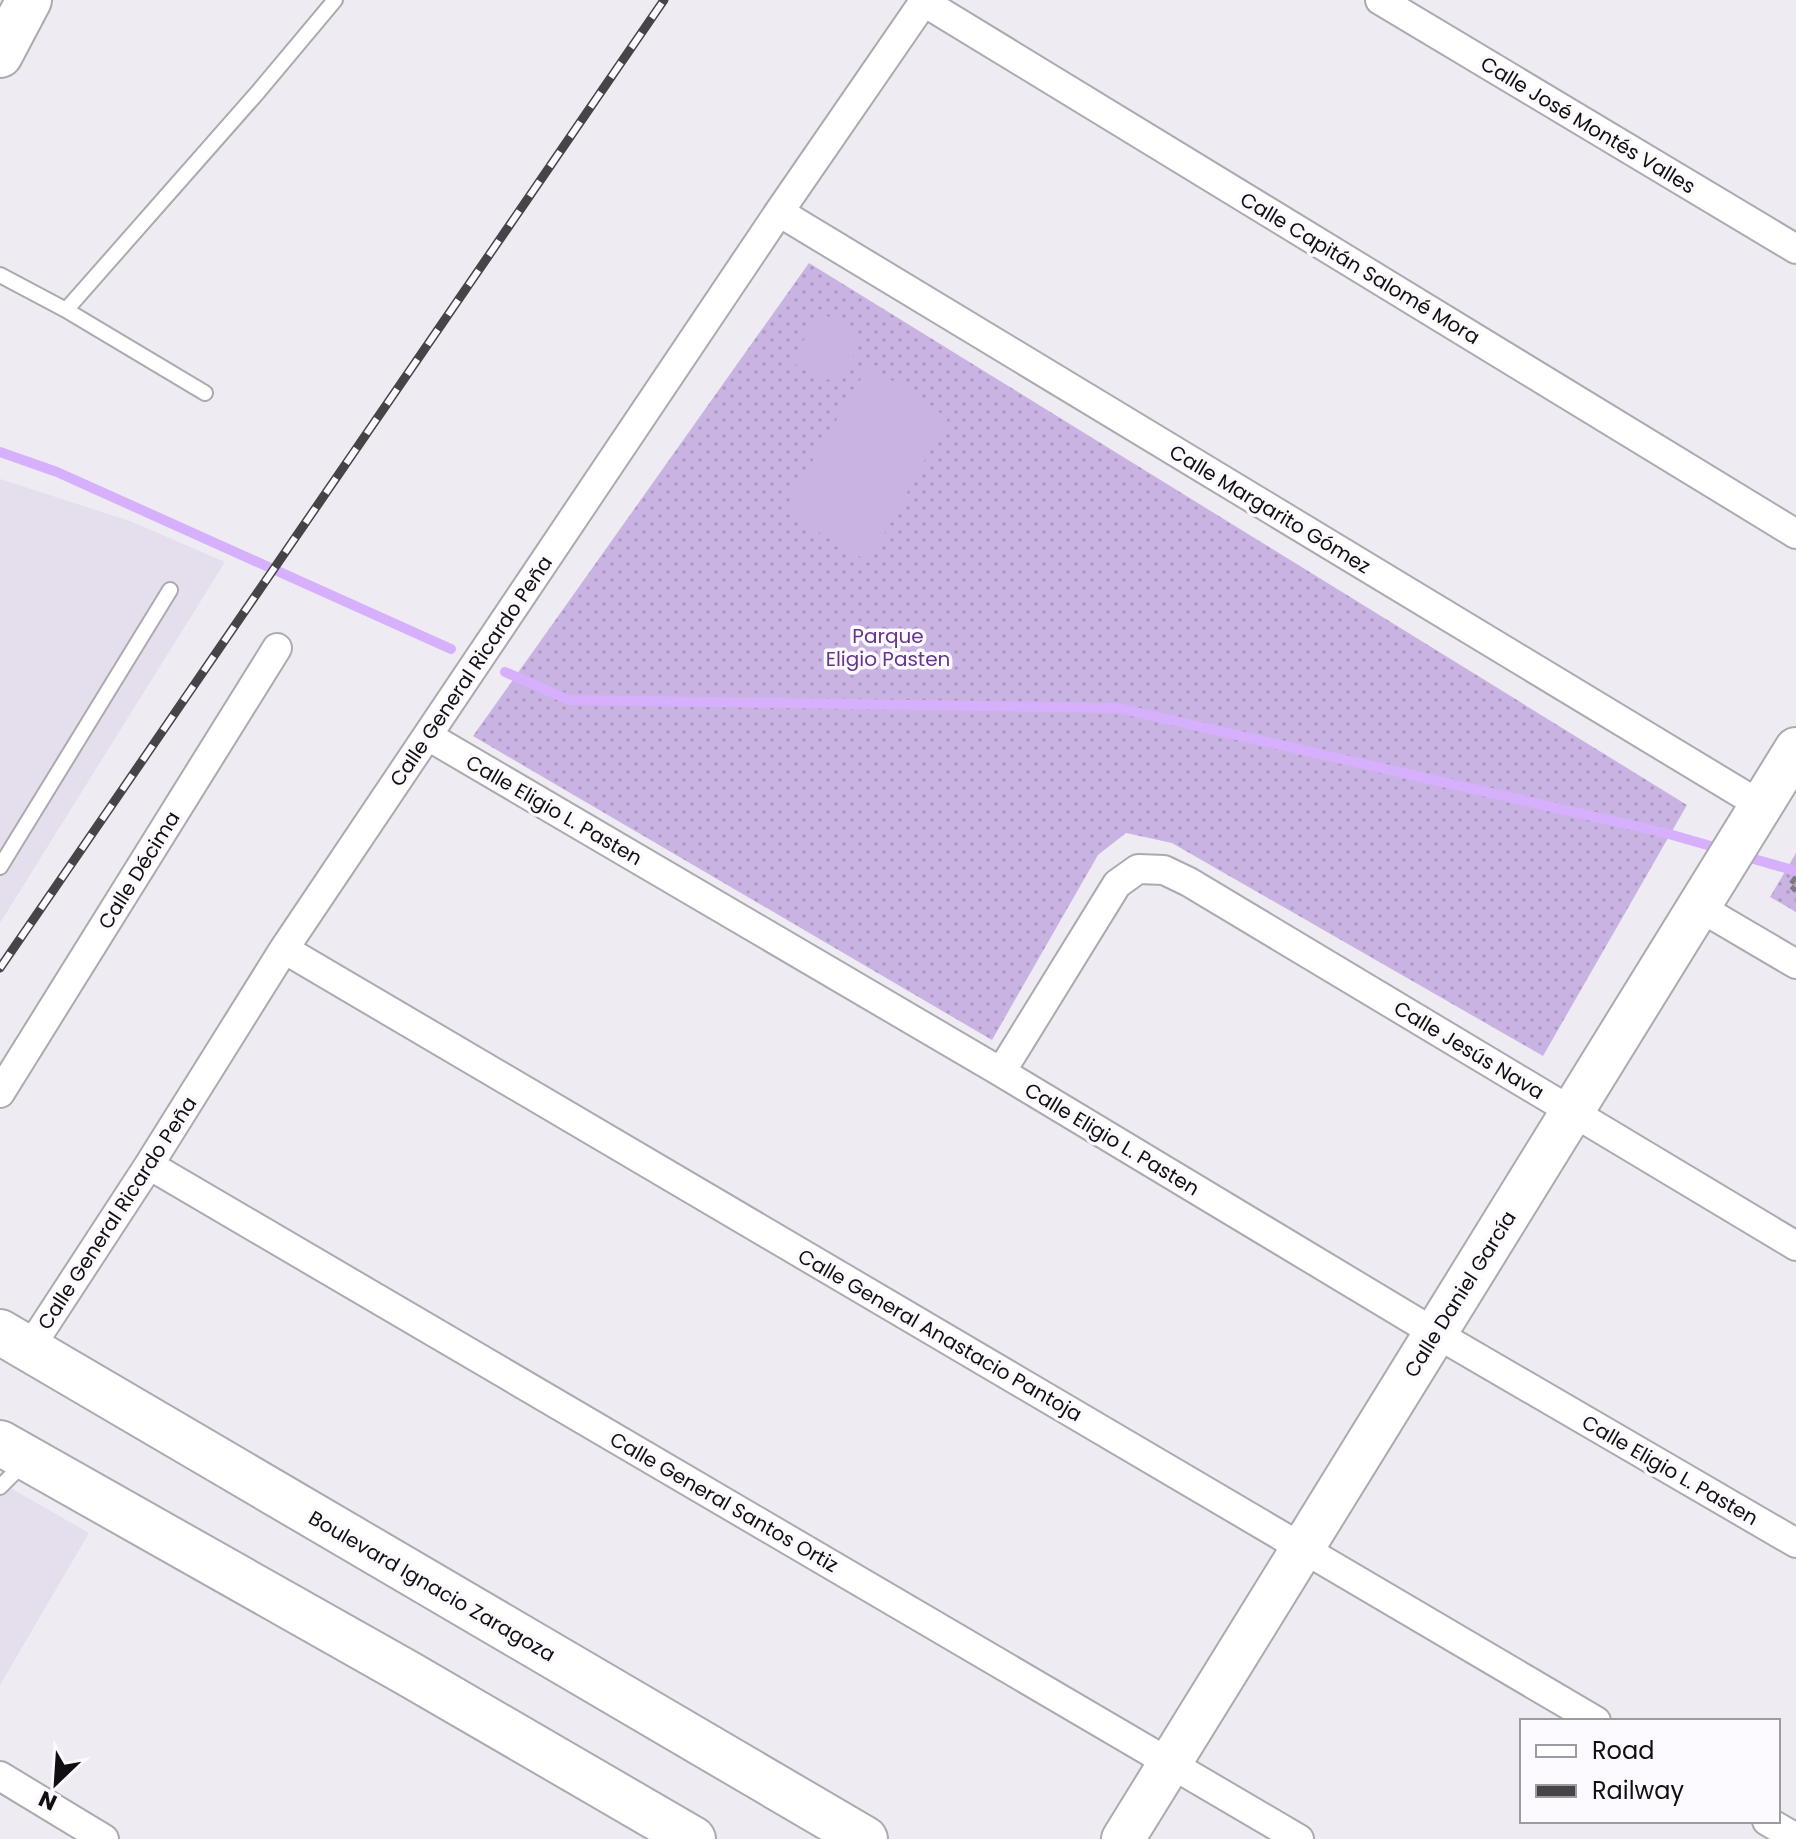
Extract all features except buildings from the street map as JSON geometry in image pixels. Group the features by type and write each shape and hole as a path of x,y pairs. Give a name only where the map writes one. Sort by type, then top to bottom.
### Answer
{"main road":[{"path":"0,55 29,0"},
{"name":"Calle Daniel García","path":"1123,1839 1796,749"},
{"name":"Boulevard Ignacio Zaragoza","path":"10,1349 124,1406 865,1839"},
{"path":"9,1463 409,1674 693,1839"}],"street":[{"name":"Calle José Montés Valles","path":"1380,0 1796,249"},
{"name":"Calle General Ricardo Peña","path":"10,1349 149,1165 284,949 924,1"},
{"name":"Calle Capitán Salomé Mora","path":"924,1 1796,534"},
{"name":"Calle Margarito Gómez","path":"779,212 1754,819"},
{"name":"Calle Décima","path":"0,1093 277,648"},
{"name":"Calle Eligio L. Pasten","path":"428,736 1001,1072 1435,1333 1796,1543"},
{"name":"Calle Jesús Nava","path":"1001,1072 1117,884 1138,869 1164,870 1189,882 1796,1246"},
{"path":"1710,890 1796,964"},
{"name":"Calle General Anastacio Pantoja","path":"284,949 1593,1719"},
{"name":"Calle General Santos Ortiz","path":"149,1165 1299,1839"},
{"path":"0,1776 104,1839"},
{"path":"1770,1823 1796,1838"}],"lane":[{"path":"66,310 335,0"},
{"path":"0,275 66,310 205,393"},
{"path":"0,867 170,590"}],"path":[{"path":"1796,877 1790,885 1796,891"}],"shaded area":[{"path":"0,479 130,521 225,562 0,923"},
{"path":"0,1482 89,1533 0,1685"}],"green space":[{"name":"Parque Eligio Pasten","path":"809,263 1687,805 1543,1056 1172,843 1126,833 1098,855 992,1040 473,736"},
{"path":"819,311 862,338 840,385 792,363"},
{"path":"869,365 948,418 869,562 783,511"},
{"path":"1796,853 1796,912 1770,897"}],"waterway":[{"path":"0,452 57,472 451,649"},
{"path":"505,672 569,700 1118,708 1662,832 1721,849"},
{"path":"1740,855 1796,871"}],"railway":[{"path":"0,968 664,0"}]}
